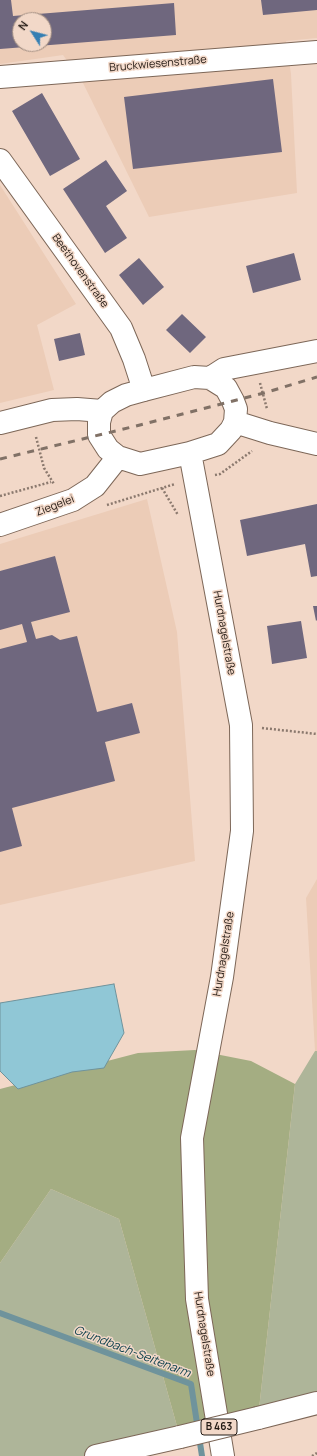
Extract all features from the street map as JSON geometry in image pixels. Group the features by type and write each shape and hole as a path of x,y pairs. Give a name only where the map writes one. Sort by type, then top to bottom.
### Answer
{"street":[{"name":"Bruckwiesenstraße","path":"0,77 317,52"},
{"name":"Beethovenstraße","path":"0,160 121,328 134,359 144,390"},
{"path":"210,378 224,369 317,351"},
{"path":"194,378 210,378 226,388 236,409 235,422 231,430 218,444 190,453 140,464 118,457 108,449 99,435 99,422 102,411 112,402 126,395 144,390 194,378"},
{"path":"0,423 52,410 77,409 102,411"},
{"path":"235,422 270,433 317,444"},
{"name":"Hurdnagelstraße","path":"190,453 241,725 242,831 222,977 192,1138 197,1299 223,1456"},
{"name":"Ziegelei","path":"0,525 73,500 95,486 118,457"},
{"name":"B 463","path":"96,1456 317,1403"}],"path":[{"path":"254,364 267,404 270,433"},
{"path":"0,496 51,482"},
{"path":"241,725 317,734"},
{"path":"312,1456 317,1453"}],"shaded area":[{"path":"0,0 317,0 317,38 286,41 291,74 297,193 149,217 83,83 63,55 0,64"},
{"path":"0,185 76,304 37,325 54,390 0,403"},
{"path":"147,499 177,632 195,861 0,905 0,544"},
{"path":"317,879 317,1051 315,1051 306,898"}],"green space":[{"path":"195,1050 251,1061 295,1084 258,1418 180,1437 119,1219 51,1189 0,1263 0,1089 138,1053"},
{"path":"315,1051 317,1051 317,1403 258,1418 295,1084"},
{"path":"51,1189 119,1219 180,1437 96,1456 0,1456 0,1263"}],"water":[{"path":"114,984 124,1033 104,1068 72,1072 18,1089 0,1071 0,1003"}],"building":[{"path":"0,0 11,0 12,12 12,48 0,49"},
{"path":"261,0 317,0 317,10 263,15"},
{"path":"174,3 176,35 52,45 52,13"},
{"path":"273,79 282,152 133,169 124,97"},
{"path":"42,93 80,159 50,176 12,111"},
{"path":"106,160 127,191 106,206 127,238 105,253 63,189"},
{"path":"294,253 301,280 253,293 246,266"},
{"path":"139,258 164,287 143,305 119,275"},
{"path":"182,314 206,337 190,353 166,330"},
{"path":"80,333 85,355 59,361 54,339"},
{"path":"317,504 317,576 311,577 305,544 247,556 240,520"},
{"path":"55,556 70,612 31,622 36,639 52,635 60,640 77,636 97,712 132,703 140,733 105,742 115,781 12,808 22,846 0,852 0,649 27,642 22,624 0,630 0,571"},
{"path":"313,606 317,606 316,621"},
{"path":"301,621 307,658 272,664 267,626"}],"waterway":[{"name":"Grundbach-Seitenarm","path":"0,1313 191,1384 202,1456"}],"railway":[{"path":"0,459 264,393 317,377"}]}
